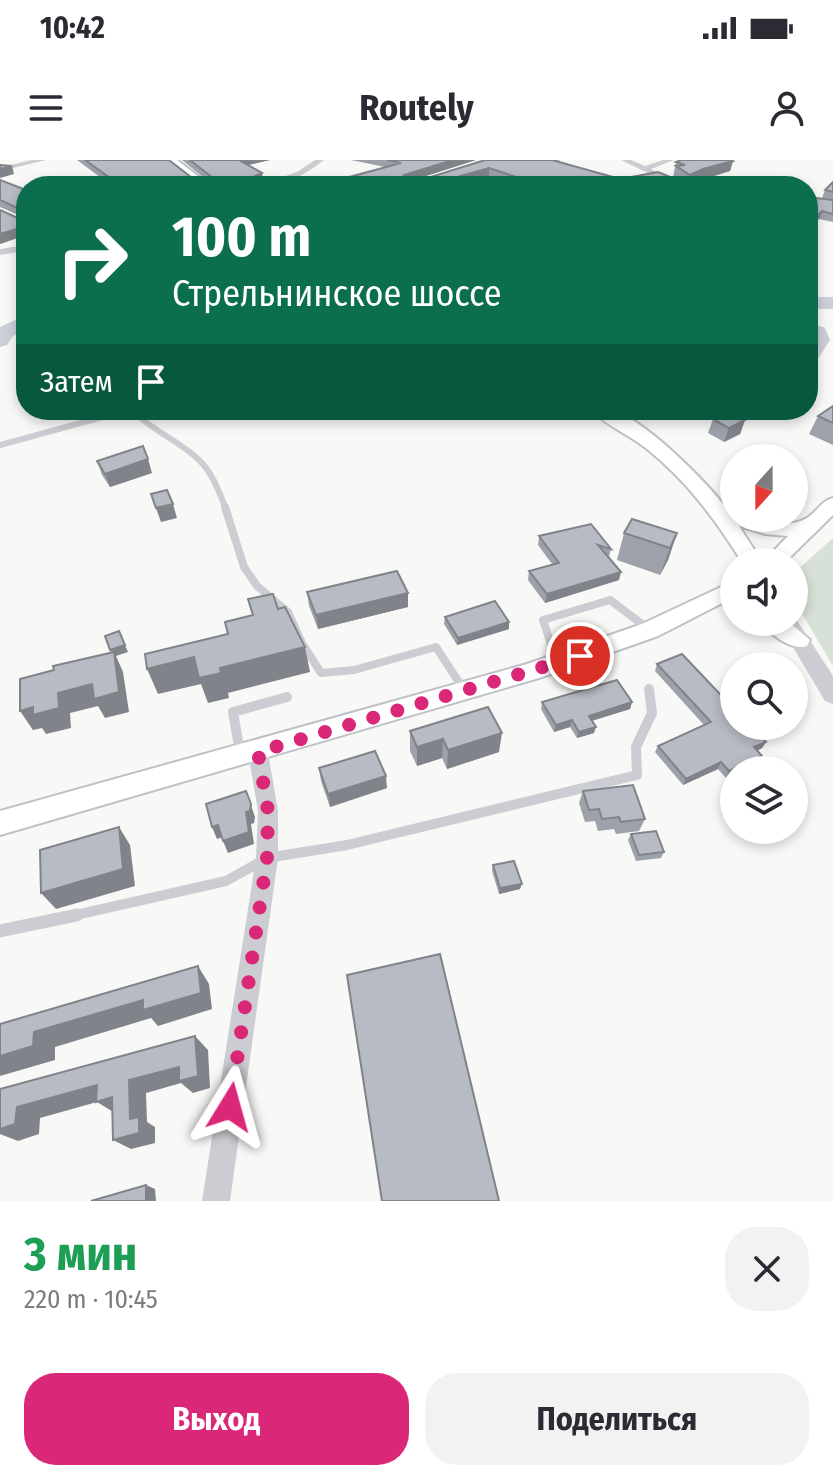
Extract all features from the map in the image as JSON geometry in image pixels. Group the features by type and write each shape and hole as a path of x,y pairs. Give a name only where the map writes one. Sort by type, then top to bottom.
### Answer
{"main road":[{"path":"171,160 193,176"},
{"path":"615,420 672,459 720,505"},
{"path":"787,548 833,504"},
{"path":"808,524 814,522"},
{"path":"0,823 250,754 557,663 650,630 720,596"},
{"path":"694,610 720,611"}],"street":[{"path":"0,166 5,168 42,160"},
{"path":"625,160 659,176"},
{"path":"643,169 670,160"},
{"path":"294,176 315,161"},
{"path":"797,636 833,695"},
{"path":"216,1201 267,858 268,811 250,754"}],"lane":[{"path":"0,445 93,420"},
{"path":"141,420 198,459 213,478 244,567 257,586 288,612 302,643 321,673 354,670 436,647 465,691"},
{"path":"557,663 543,620 610,600 650,630"},
{"path":"0,931 226,881 267,858 347,845 637,775 636,747 652,713 649,689"},
{"path":"250,754 233,712 287,697"}],"shaded area":[{"path":"833,538 833,666 808,624 808,560"}],"building":[{"path":"85,160 169,160 190,176 107,176"},
{"path":"190,160 239,160 262,173 255,176 210,176"},
{"path":"387,160 453,160 404,176 353,176 401,163"},
{"path":"485,160 552,160 609,176 513,176 489,168 461,176 434,176"},
{"path":"733,161 690,175 676,166 685,165 676,162"},
{"path":"658,172 668,176 636,176"},
{"path":"0,180 16,186 16,207 0,200"},
{"path":"818,198 833,200 833,214 822,211 818,215"},
{"path":"0,210 16,217 16,229 0,234"},
{"path":"833,406 833,423 818,416"},
{"path":"715,420 745,420 729,428"},
{"path":"143,446 148,459 105,474 97,461"},
{"path":"167,490 173,504 156,508 151,494"},
{"path":"632,519 677,533 670,548 624,533"},
{"path":"591,524 611,549 598,545 621,572 547,594 529,571 559,563 539,536"},
{"path":"397,571 408,593 316,615 307,592"},
{"path":"273,594 278,609 285,607 305,647 220,668 221,673 199,678 194,657 147,669 145,654 228,634 225,622 253,615 248,599"},
{"path":"495,601 509,622 458,638 445,617"},
{"path":"119,631 125,645 110,650 105,636"},
{"path":"114,652 119,692 94,699 92,684 58,693 59,708 33,715 33,707 20,711 20,679 54,670 53,666"},
{"path":"682,654 720,694 720,740 764,740 766,742 754,747 762,756 720,756 720,762 686,779 658,746 711,722 657,664"},
{"path":"617,680 632,702 589,716 596,727 579,732 572,720 556,725 542,702"},
{"path":"488,707 502,733 448,750 443,739 417,747 410,731"},
{"path":"375,751 386,776 328,794 319,768"},
{"path":"633,785 645,819 621,822 619,817 602,819 599,809 589,810 583,791"},
{"path":"246,791 251,804 250,811 246,812 249,832 223,841 218,825 212,827 206,804"},
{"path":"119,827 123,869 41,893 40,850"},
{"path":"656,831 664,852 639,855 631,834"},
{"path":"514,861 522,884 500,888 493,865"},
{"path":"440,954 499,1201 382,1201 347,975"},
{"path":"198,966 201,993 143,1010 143,1000 34,1032 33,1046 0,1056 0,1024"},
{"path":"195,1036 198,1076 179,1081 179,1067 129,1080 130,1119 139,1117 139,1133 113,1140 112,1097 96,1102 97,1085 17,1107 15,1124 0,1129 0,1089"},
{"path":"146,1185 146,1201 91,1201"}],"waterway":[{"path":"818,303 833,303"},
{"path":"0,341 5,332 16,326"},
{"path":"818,332 818,343"}],"route":[{"path":"230,1107 267,858 268,811 258,752 580,656"}]}
